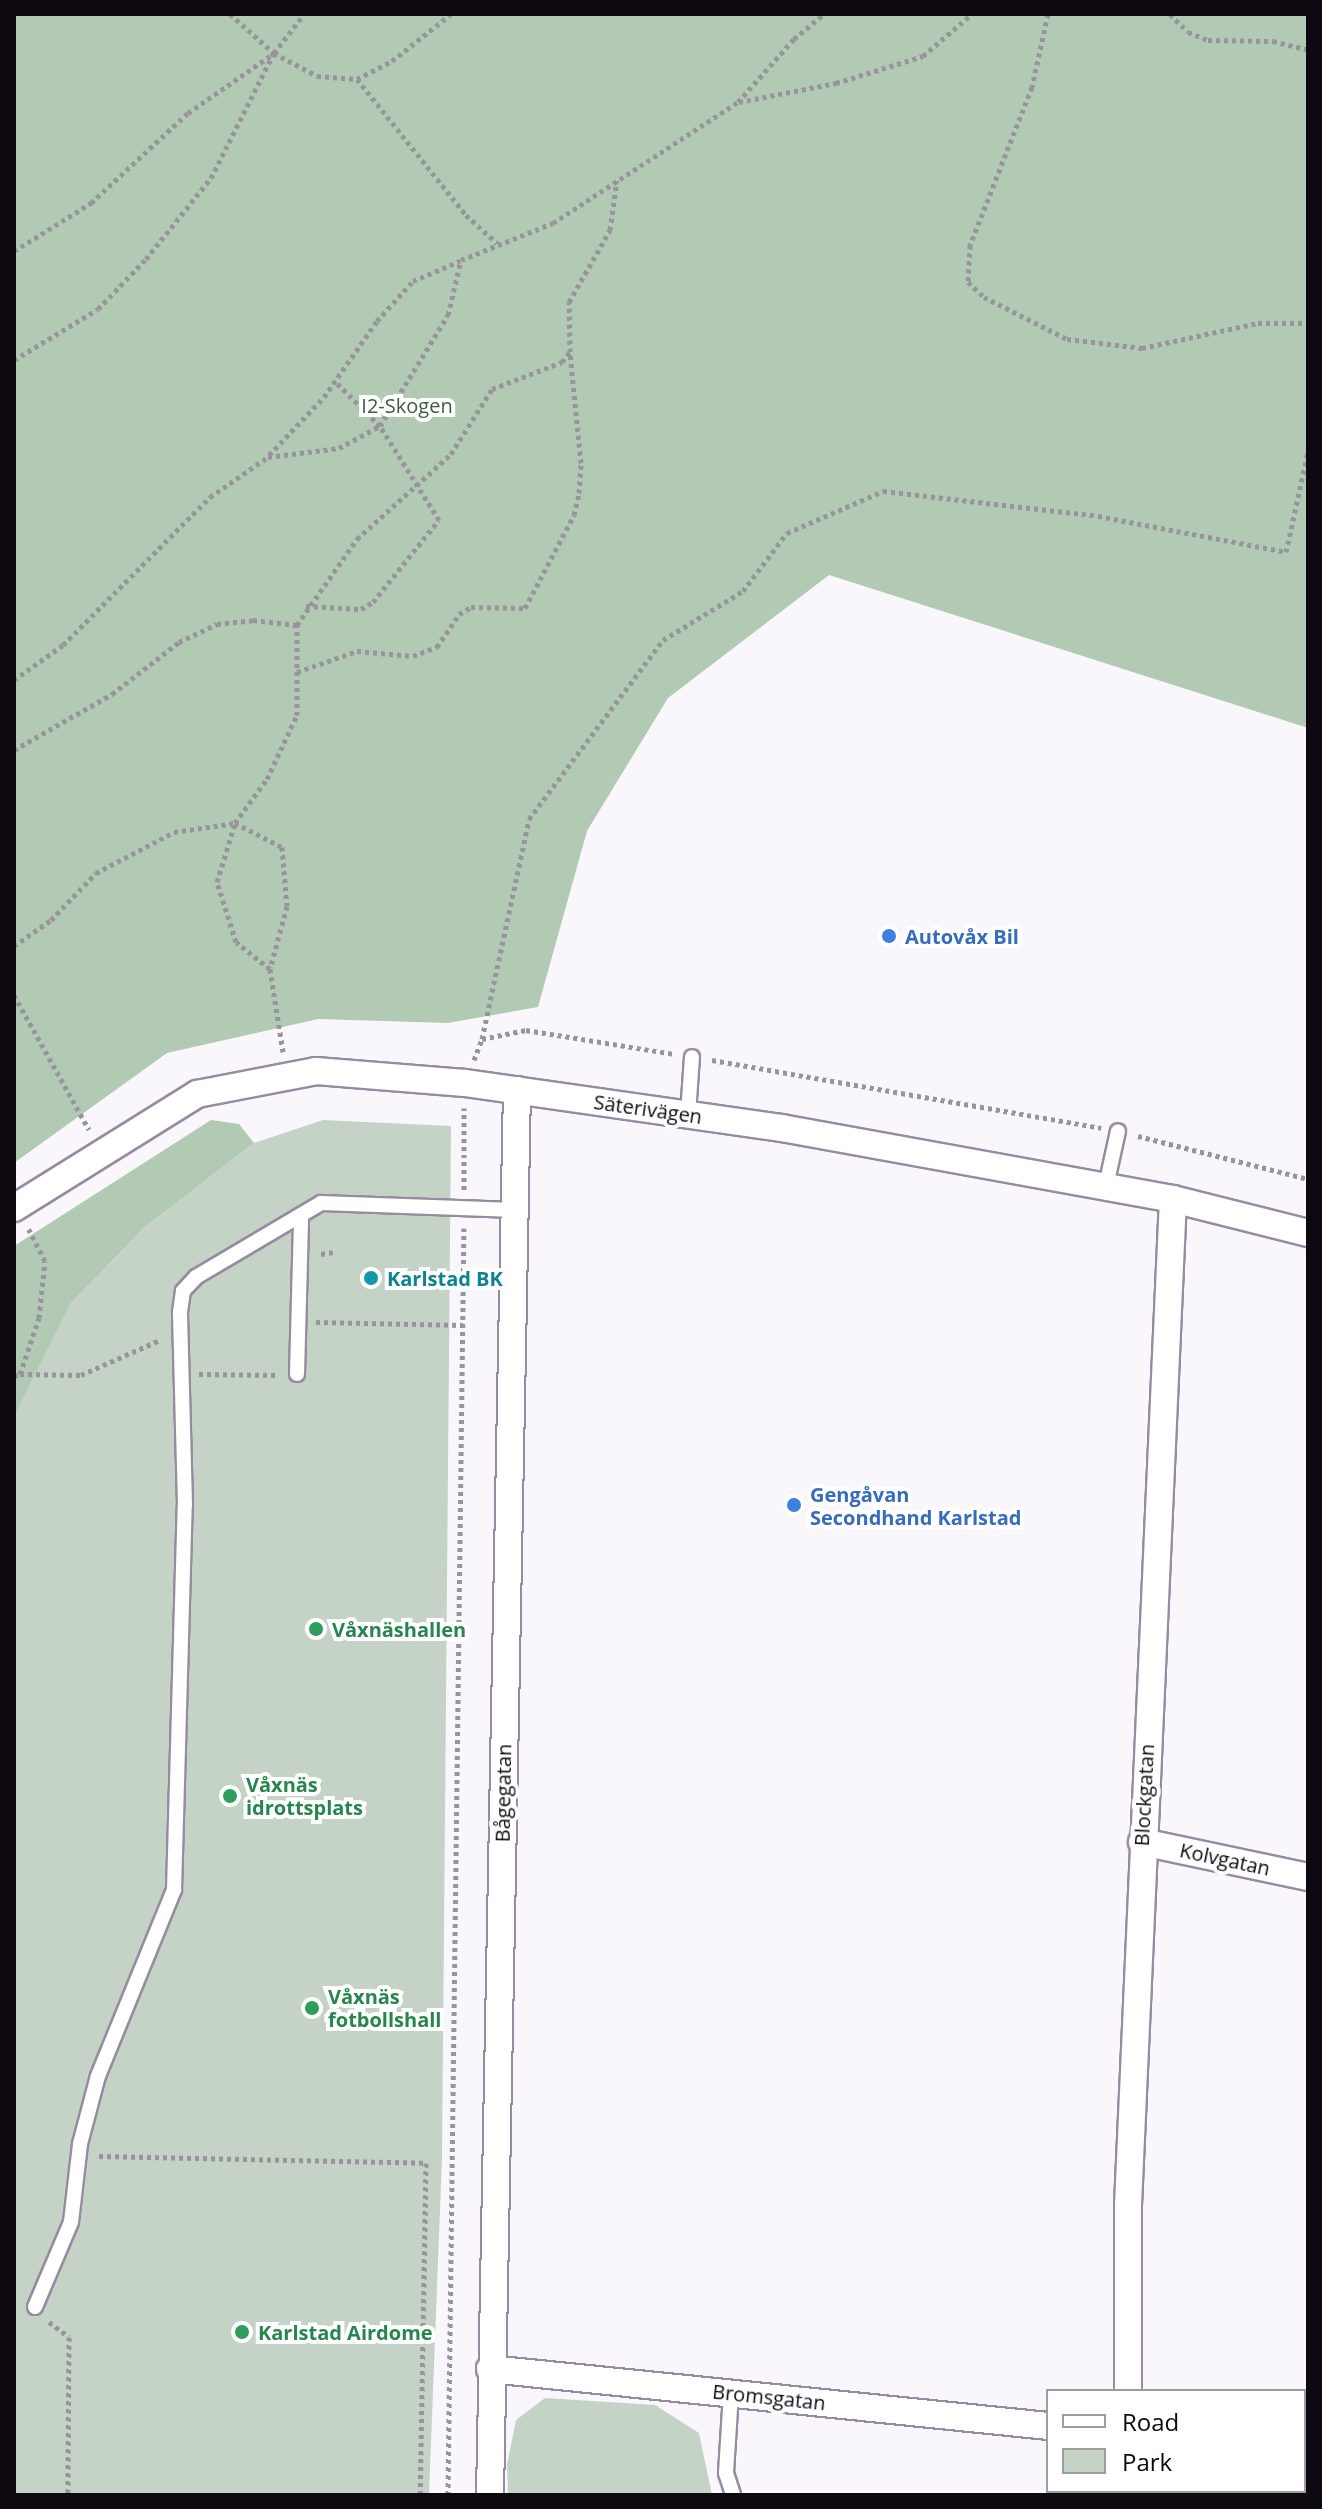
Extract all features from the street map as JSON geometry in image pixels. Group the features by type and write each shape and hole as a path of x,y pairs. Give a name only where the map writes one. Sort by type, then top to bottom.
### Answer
{"street":[{"name":"Säterivägen","path":"15,1207 197,1094 316,1071 465,1083 688,1114 1106,1186 1173,1199 1308,1233"},
{"name":"Bågegatan","path":"490,2495 490,2369 517,1090"},
{"name":"Blockgatan","path":"1128,2389 1128,2205 1173,1199"},
{"name":"Kolvgatan","path":"1142,1842 1308,1877"},
{"name":"Bromsgatan","path":"490,2369 1046,2426"}],"lane":[{"path":"688,1114 692,1057"},
{"path":"1106,1186 1118,1131"},
{"path":"35,2307 71,2222 78,2156 98,2076 174,1890 185,1520 180,1331 183,1291 196,1277 334,1201 464,1210 515,1210"},
{"path":"297,1374 301,1217"},
{"path":"731,2393 726,2473 733,2495"}],"path":[{"path":"230,14 274,53 317,76 357,79 392,61 451,14"},
{"path":"14,360 98,309 146,259 211,178 274,53 304,14"},
{"path":"14,680 63,645 210,497 268,457 336,382 377,321 413,281 497,243 553,223 738,102 824,14"},
{"path":"738,102 836,83 923,56 972,14"},
{"path":"1048,14 1032,87 970,245 968,282 984,297 1067,339 1142,348 1258,323 1308,323"},
{"path":"1170,14 1188,32 1208,40 1273,41 1308,50"},
{"path":"14,251 91,203 188,113 274,53"},
{"path":"357,79 466,215 497,243"},
{"path":"297,672 344,652 413,656 437,647 459,614 471,607 525,608 574,515 579,493 581,463 570,352 569,302 610,230 617,180"},
{"path":"268,457 339,448 380,426 448,315 461,260"},
{"path":"270,969 236,942 217,882 235,823 267,779 297,715 297,625 306,606 357,539 451,454 492,389 562,362 570,352"},
{"path":"306,606 351,609 373,602 437,527 439,520 380,426 336,382"},
{"path":"448,2495 465,1083 482,1039 529,819 663,640 743,591 787,533 883,491 1098,516 1286,552 1308,452"},
{"path":"14,750 112,694 179,642 217,624 253,620 297,625"},
{"path":"14,946 51,920 96,873 174,832 235,823 282,847 287,906 270,969 287,1076"},
{"path":"14,995 72,1106 104,1152"},
{"path":"482,1039 526,1030 692,1057 1118,1131 1308,1179"},
{"path":"15,1207 45,1261 39,1318 17,1375 81,1375 180,1331"},
{"path":"299,1322 463,1325"},
{"path":"182,1374 297,1374"},
{"path":"78,2156 426,2163 420,2495"},
{"path":"35,2307 69,2337 68,2495"}],"green space":[{"name":"I2-Skogen","path":"14,14 1308,14 1308,728 829,575 668,698 587,831 538,1007 448,1023 318,1019 167,1053 14,1163"},
{"path":"211,1120 239,1124 254,1143 145,1227 71,1303 14,1417 14,1246"},
{"name":"Våxnäs idrottsplats","path":"323,1120 451,1126 442,2158 429,2495 14,2495 14,1417 71,1303 145,1227 254,1143"},
{"path":"545,2398 655,2405 699,2433 712,2495 508,2495 507,2465 516,2420"}],"place":[{"name":"Autovåx Bil","path":"889,936"},
{"name":"Karlstad BK","path":"371,1278"},
{"name":"Gengåvan Secondhand Karlstad","path":"794,1505"},
{"name":"Våxnäshallen","path":"316,1629"},
{"name":"Våxnäs idrottsplats","path":"230,1796"},
{"name":"Våxnäs fotbollshall","path":"312,2008"},
{"name":"Karlstad Airdome","path":"242,2332"}]}
